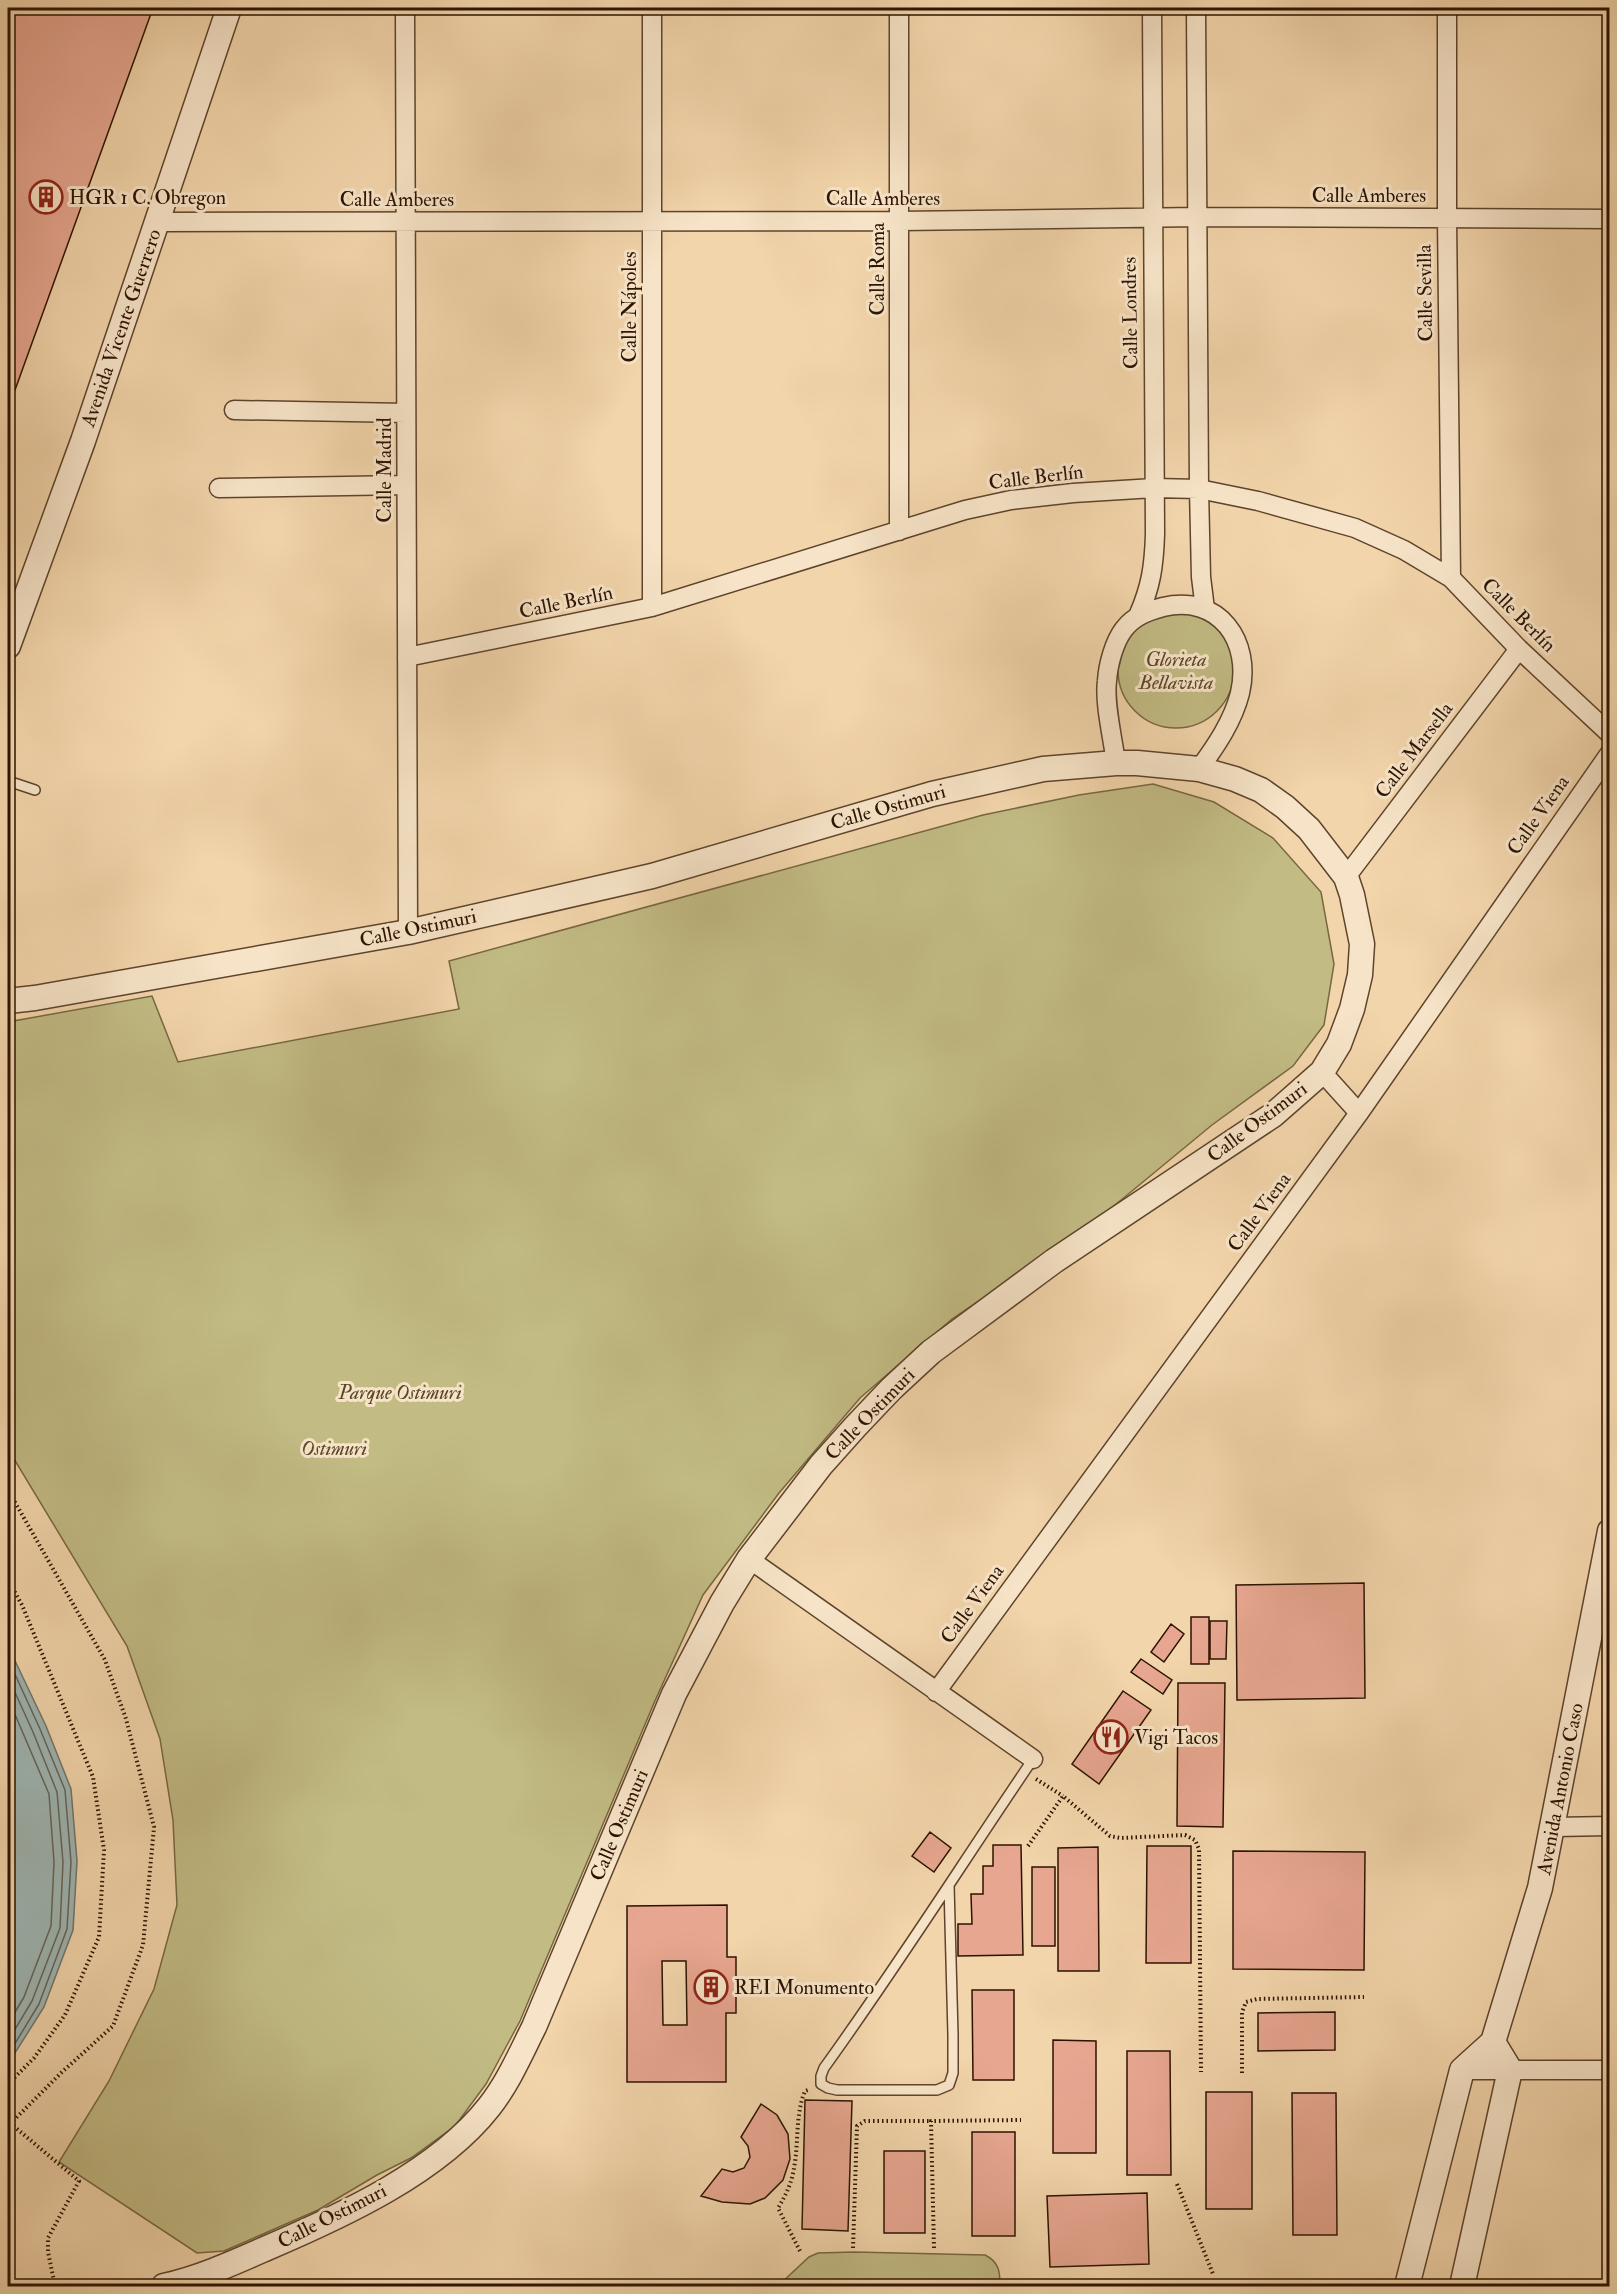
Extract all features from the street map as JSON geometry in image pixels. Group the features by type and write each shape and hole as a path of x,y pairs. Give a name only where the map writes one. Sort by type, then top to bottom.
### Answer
{"street":[{"name":"Avenida Vicente Guerrero","path":"8,646 83,441 229,8"},
{"name":"Calle Madrid","path":"405,8 408,932"},
{"name":"Calle Nápoles","path":"652,8 652,607"},
{"name":"Calle Roma","path":"899,8 899,531"},
{"name":"Calle Londres","path":"1116,763 1106,682 1112,657 1123,630 1138,616 1149,591 1154,565 1152,8"},
{"path":"1196,8 1199,489 1201,577 1205,609"},
{"name":"Calle Sevilla","path":"1447,8 1451,578"},
{"name":"Calle Amberes","path":"157,222 900,221 1198,217 1610,219"},
{"path":"234,410 406,413"},
{"path":"219,488 406,485"},
{"name":"Calle Berlín","path":"407,657 652,607 965,510 1011,500 1154,488 1199,489 1258,501 1355,528 1404,550 1451,578 1519,649 1610,734"},
{"path":"1138,616 1154,610 1190,604 1218,616 1234,637 1243,665 1239,695 1229,723 1199,769"},
{"name":"Calle Marsella","path":"1346,877 1519,649"},
{"name":"Calle Viena","path":"936,1692 1359,1113 1610,753"},
{"name":"Calle Ostimuri","path":"8,1001 408,932 652,876 883,807 974,783 1043,769 1116,763 1199,769 1261,790 1285,807 1309,830 1346,877 1362,944 1360,975 1352,1009 1339,1044 1322,1072 1273,1115 1054,1261 931,1352 855,1426 749,1559 722,1603 674,1694 534,2027 511,2075 489,2107 464,2134 418,2171 373,2198 308,2230 220,2268 164,2286"},
{"path":"1322,1072 1359,1113"},
{"name":"Avenida Antonio Caso","path":"1493,2042 1540,1888 1554,1827 1610,1531"},
{"path":"749,1559 936,1692 1029,1766"},
{"path":"1554,1827 1610,1826"},
{"path":"1407,2286 1462,2070 1493,2042 1510,2070 1462,2286"},
{"path":"1462,2070 1610,2070"}],"lane":[{"path":"8,781 35,790"},
{"path":"949,1885 953,2035 953,2073 949,2085 937,2090 837,2090 821,2084 820,2076 824,2068 887,1979 949,1885 1029,1766"}],"path":[{"path":"8,1490 105,1660 126,1719 154,1827 143,1945 113,2026 62,2072 9,2125 79,2181 48,2238 48,2252 55,2286"},
{"path":"8,1580 22,1605 93,1777 104,1850 99,1937 65,2015 34,2058 8,2084"},
{"path":"1029,1766 1110,1836 1120,1838 1185,1835 1195,1840 1199,1849 1201,2072"},
{"path":"1028,1846 1063,1796"},
{"path":"1242,2073 1242,2012 1246,2002 1257,1999 1364,1997"},
{"path":"800,2251 778,2208 788,2191 795,2167 800,2102 805,2091 821,2084"},
{"path":"853,2248 857,2126 865,2121 1021,2120"},
{"path":"931,2121 934,2248"},
{"path":"1177,2184 1214,2274"}],"green space":[{"name":"Glorieta Bellavista","path":"1176,612 1198,617 1217,629 1229,648 1234,670 1229,692 1217,711 1198,723 1176,728 1154,723 1135,711 1123,692 1118,670 1123,648 1135,629 1154,617"},
{"name":"Parque Ostimuri","path":"1153,784 1214,802 1273,838 1321,892 1334,964 1324,1025 1293,1066 1212,1125 1092,1224 952,1319 860,1398 779,1493 703,1595 654,1703 520,2021 486,2084 455,2126 411,2158 318,2210 224,2251 197,2253 59,2162 109,2081 154,1989 177,1905 173,1820 160,1739 127,1646 8,1449 8,1022 152,996 178,1062 459,1009 449,961 983,815 1079,795"},
{"path":"818,2253 985,2255 998,2268 1000,2286 778,2286 809,2257"}],"water":[{"path":"8,1646 46,1726 71,1789 77,1861 73,1930 44,2007 8,2064"}],"building":[{"name":"HGR 1 C. Obregon","path":"8,8 153,8 15,390 8,387"},
{"path":"1364,1583 1365,1698 1237,1700 1236,1585"},
{"path":"1191,1617 1209,1617 1209,1664 1191,1664"},
{"path":"1210,1621 1227,1621 1226,1659 1210,1659"},
{"path":"1171,1624 1184,1634 1164,1662 1151,1652"},
{"path":"1141,1659 1172,1680 1163,1694 1131,1672"},
{"path":"1178,1683 1225,1683 1223,1827 1177,1826"},
{"name":"Vigi Tacos","path":"1123,1691 1151,1710 1099,1784 1072,1764"},
{"path":"930,1832 951,1848 934,1872 912,1856"},
{"path":"993,1845 1021,1845 1023,1955 958,1956 958,1924 972,1924 971,1894 983,1894 983,1866 993,1866"},
{"path":"1147,1846 1191,1846 1191,1963 1146,1963"},
{"path":"1098,1847 1099,1971 1058,1971 1058,1848"},
{"path":"1233,1851 1365,1852 1364,1970 1233,1969"},
{"path":"1032,1867 1055,1867 1055,1946 1032,1946"},
{"name":"REI Monumento","path":"727,1905 727,1957 736,1957 736,2013 726,2013 726,2082 627,2082 627,1906","holes":["662,1961 686,1961 687,2025 663,2025"]},
{"path":"972,1990 1014,1990 1014,2080 973,2080"},
{"path":"1335,2012 1335,2050 1258,2051 1258,2013"},
{"path":"1053,2040 1096,2041 1096,2153 1053,2153"},
{"path":"1127,2051 1170,2051 1171,2175 1127,2175"},
{"path":"1206,2092 1252,2092 1252,2209 1206,2209"},
{"path":"1292,2093 1336,2093 1337,2235 1293,2235"},
{"path":"805,2100 852,2101 848,2231 802,2229"},
{"path":"761,2104 777,2115 788,2134 790,2159 783,2180 765,2198 750,2204 722,2202 701,2196 722,2169 733,2172 744,2168 750,2157 748,2146 741,2137"},
{"path":"972,2132 1015,2132 1015,2236 972,2236"},
{"path":"884,2151 925,2151 925,2233 884,2233"},
{"path":"1147,2193 1149,2264 1050,2267 1047,2196"},
{"path":"1017,2283 1055,2283 1055,2286 1017,2286"}],"place":[{"name":"HGR 1 C. Obregon","path":"46,197"},
{"name":"Vigi Tacos","path":"1111,1737"},
{"name":"REI Monumento","path":"711,1987"}],"park label":[{"name":"Ostimuri","path":"334,1448"}]}
